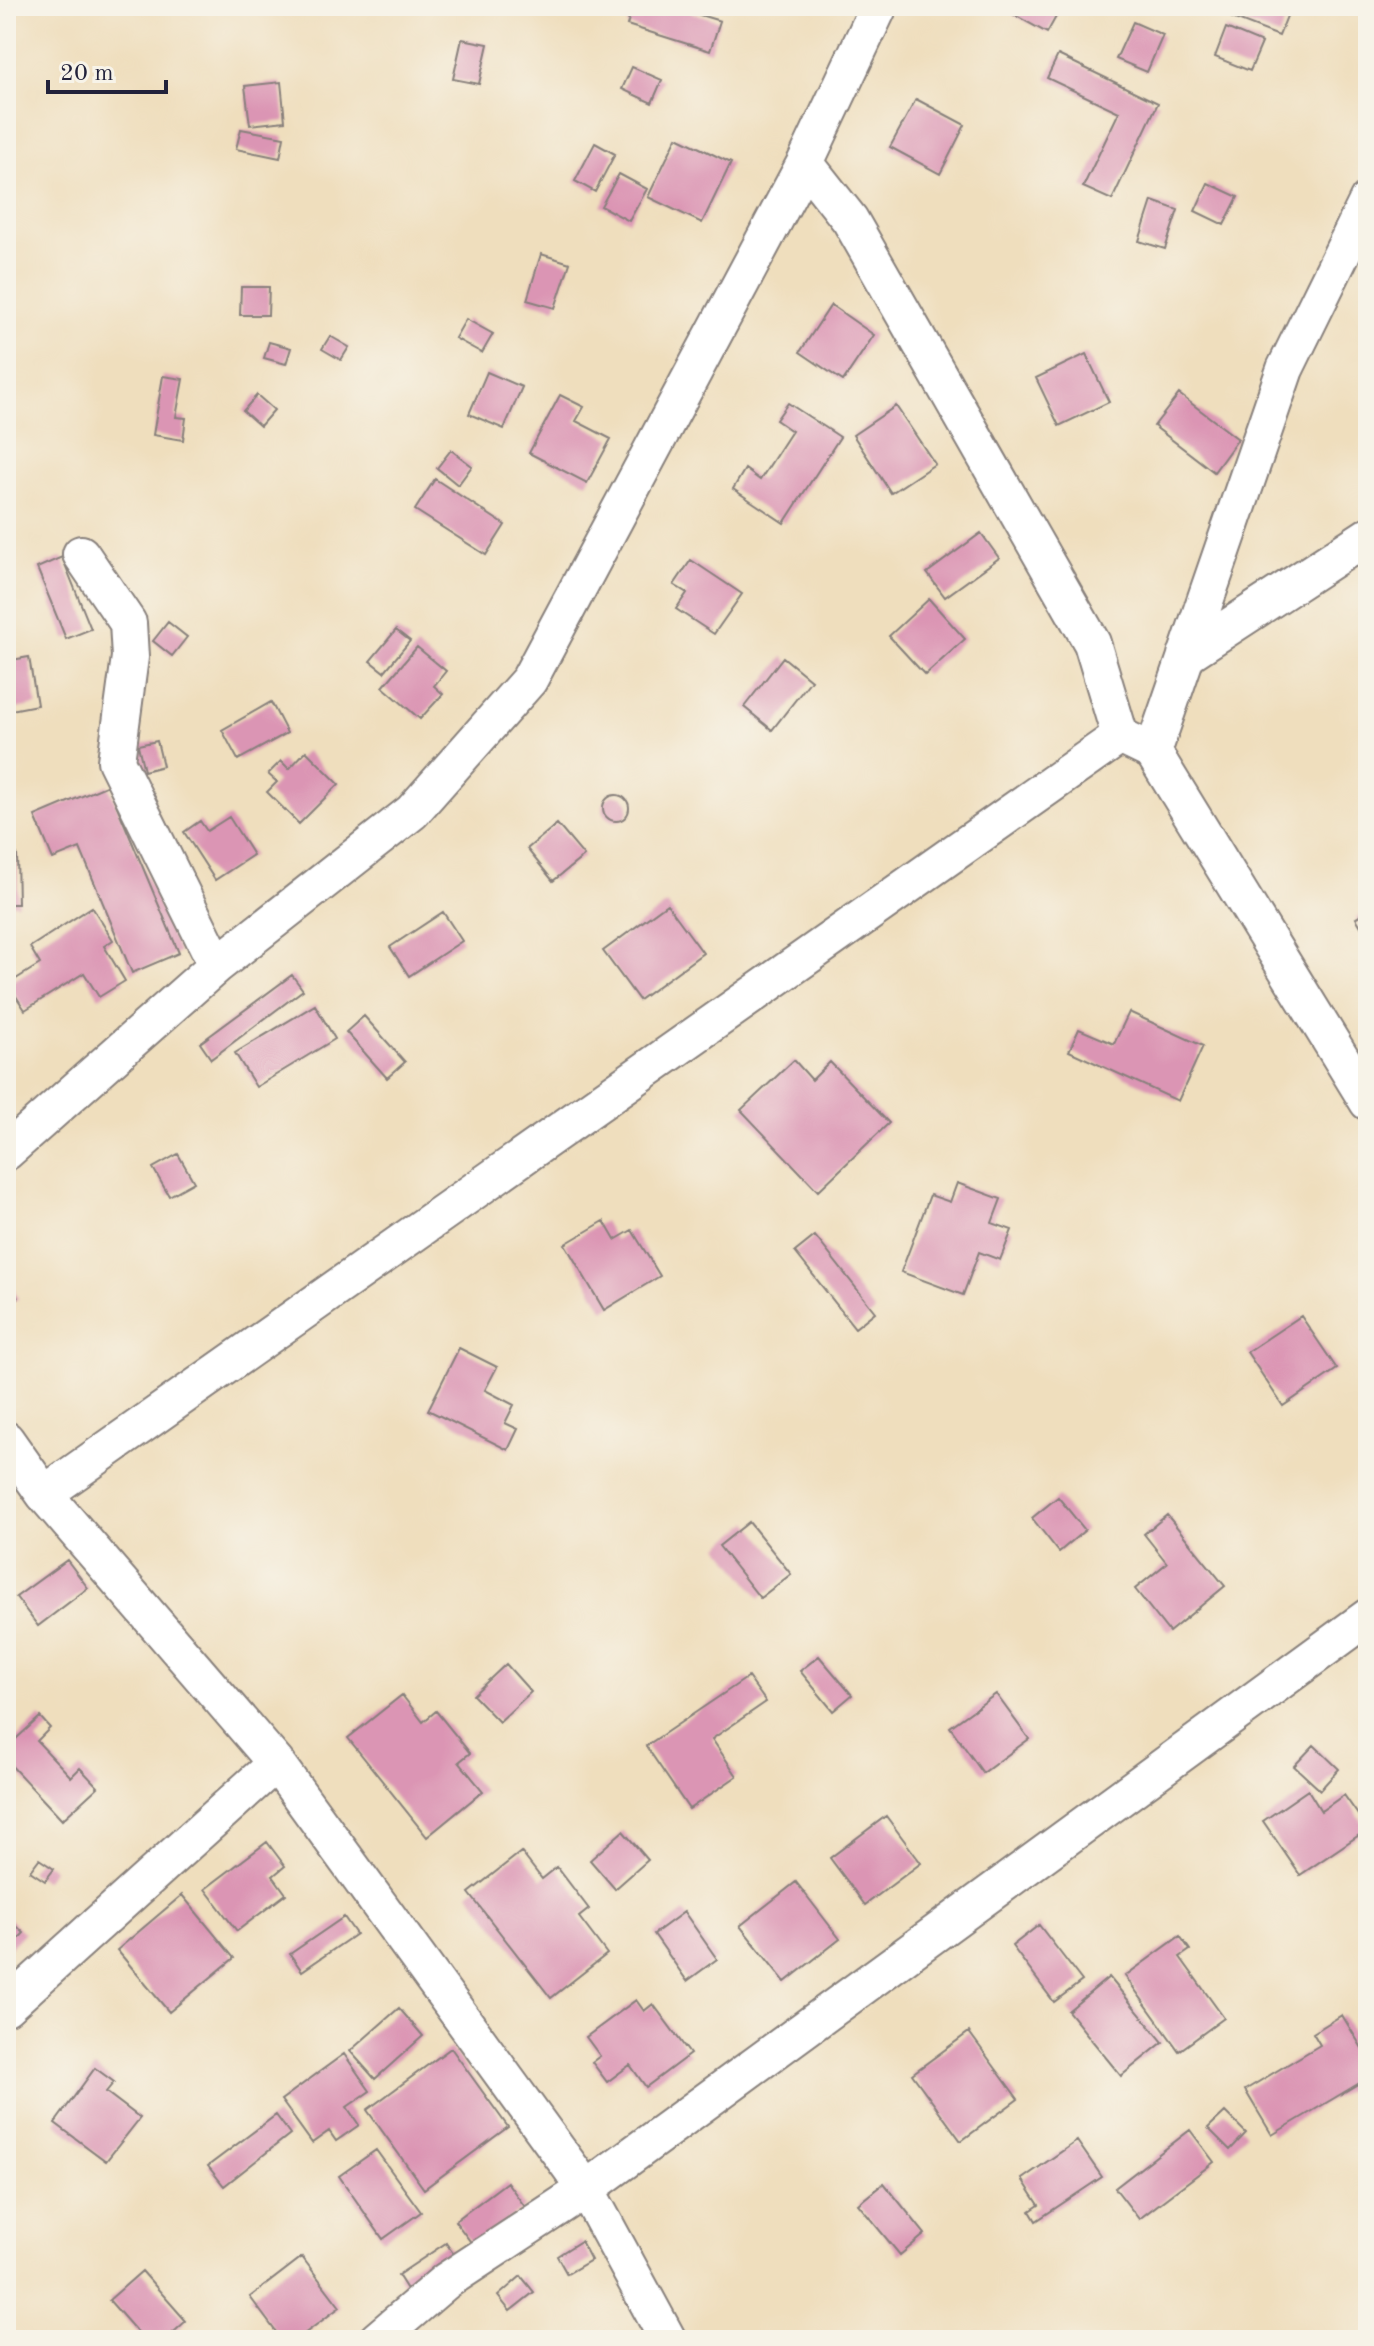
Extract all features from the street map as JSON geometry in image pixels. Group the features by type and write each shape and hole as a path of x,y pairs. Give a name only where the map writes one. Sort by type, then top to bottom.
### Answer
{"street":[{"path":"6,1152 217,965 412,812 529,680 805,163 879,6"},
{"path":"805,163 850,220 1092,643 1120,736 1153,752 1368,1102"},
{"path":"1153,752 1285,369 1368,200"},
{"path":"1186,655 1368,536"},
{"path":"81,554 128,623 130,657 116,761 217,965"},
{"path":"44,1494 1120,736"},
{"path":"6,1440 44,1494 276,1763 586,2189 668,2340"},
{"path":"377,2340 446,2281 586,2189 1368,1617"},
{"path":"6,2007 276,1763"}],"building":[{"path":"633,6 670,6 720,21 710,51 627,25"},
{"path":"998,6 1062,6 1047,33"},
{"path":"1237,6 1291,6 1279,36 1232,18"},
{"path":"1133,22 1163,35 1147,72 1116,59"},
{"path":"1226,28 1262,43 1250,71 1215,57"},
{"path":"462,39 488,44 479,84 453,79"},
{"path":"1058,55 1158,103 1112,200 1083,187 1119,112 1047,78"},
{"path":"632,67 662,80 652,103 622,89"},
{"path":"281,82 285,121 250,125 245,86"},
{"path":"916,99 965,125 940,174 890,147"},
{"path":"241,129 284,137 280,158 236,149"},
{"path":"677,137 731,163 702,223 648,197"},
{"path":"595,143 615,154 595,192 575,181"},
{"path":"619,174 647,189 629,221 601,206"},
{"path":"1208,183 1238,197 1224,225 1195,211"},
{"path":"1152,201 1178,210 1165,249 1139,241"},
{"path":"541,254 570,263 555,308 527,300"},
{"path":"241,287 269,287 268,315 240,315"},
{"path":"831,305 874,335 843,381 800,352"},
{"path":"466,319 493,334 482,353 455,338"},
{"path":"330,336 349,347 341,360 322,349"},
{"path":"269,342 291,348 286,364 264,358"},
{"path":"1086,354 1109,402 1059,426 1036,378"},
{"path":"487,372 522,387 504,429 469,414"},
{"path":"163,376 183,379 176,417 186,418 183,440 153,435"},
{"path":"1179,394 1238,439 1214,472 1154,426"},
{"path":"257,395 274,410 260,426 243,411"},
{"path":"560,395 584,407 576,421 611,439 587,483 529,453"},
{"path":"788,403 840,437 784,523 733,489 745,469 760,480 792,431 776,420"},
{"path":"896,406 935,464 891,493 853,435"},
{"path":"451,450 472,466 458,485 437,468"},
{"path":"435,479 505,525 486,555 415,510"},
{"path":"981,533 999,558 945,597 927,573"},
{"path":"62,557 91,629 66,639 37,568"},
{"path":"691,560 742,594 714,634 676,609 687,593 674,585"},
{"path":"929,599 965,639 925,675 889,636"},
{"path":"168,622 187,637 172,656 153,641"},
{"path":"396,630 410,641 384,672 370,661"},
{"path":"417,647 446,671 434,686 443,694 420,719 383,687"},
{"path":"29,657 37,705 6,711 6,661"},
{"path":"783,657 811,680 772,730 744,707"},
{"path":"271,702 287,733 238,760 222,730"},
{"path":"157,741 163,766 144,771 138,745"},
{"path":"306,751 339,784 299,824 267,792 277,782 268,774 281,761 289,769"},
{"path":"108,785 179,953 132,973 80,848 53,859 35,816"},
{"path":"616,795 625,799 629,808 625,817 616,821 607,817 603,808 607,799"},
{"path":"229,817 253,855 215,880 184,832 200,821 207,831"},
{"path":"557,824 584,856 553,881 527,849"},
{"path":"6,854 17,854 18,904 6,904"},
{"path":"667,904 703,953 639,1000 603,951"},
{"path":"92,907 113,940 104,946 125,981 99,997 84,973 25,1010 8,984 40,964 30,947"},
{"path":"1368,911 1368,938 1356,918"},
{"path":"443,912 462,941 409,976 390,947"},
{"path":"292,975 303,990 211,1059 200,1043"},
{"path":"315,1005 335,1039 256,1087 235,1053"},
{"path":"1129,1012 1203,1046 1178,1101 1069,1051 1079,1029 1114,1044"},
{"path":"364,1016 405,1062 387,1078 346,1032"},
{"path":"794,1060 812,1080 830,1062 889,1123 818,1191 741,1110"},
{"path":"178,1154 194,1182 169,1196 153,1168"},
{"path":"957,1183 1001,1199 992,1223 1012,1230 1000,1260 979,1252 963,1295 901,1272 930,1195 950,1202"},
{"path":"604,1221 615,1240 632,1230 660,1276 604,1310 565,1244"},
{"path":"815,1236 875,1312 855,1328 795,1252"},
{"path":"6,1269 18,1299 6,1304"},
{"path":"1301,1316 1337,1369 1283,1406 1247,1352"},
{"path":"459,1348 497,1367 485,1390 514,1405 505,1423 518,1429 508,1450 428,1410"},
{"path":"1058,1497 1085,1530 1059,1552 1032,1518"},
{"path":"1167,1515 1225,1586 1169,1632 1135,1589 1167,1563 1144,1534"},
{"path":"749,1522 791,1574 760,1598 719,1546"},
{"path":"67,1560 88,1588 38,1626 16,1597"},
{"path":"819,1656 852,1695 833,1711 800,1671"},
{"path":"506,1664 531,1692 499,1722 473,1695"},
{"path":"748,1677 766,1702 712,1739 737,1776 689,1809 646,1746"},
{"path":"996,1694 1029,1739 983,1773 950,1727"},
{"path":"402,1695 423,1722 436,1711 470,1753 459,1762 483,1791 427,1837 348,1738"},
{"path":"40,1717 50,1728 37,1741 71,1777 80,1768 98,1787 62,1820 6,1760 6,1748"},
{"path":"1314,1745 1339,1769 1320,1790 1294,1766"},
{"path":"1308,1790 1321,1811 1344,1795 1368,1829 1300,1875 1263,1821"},
{"path":"886,1816 921,1863 865,1905 830,1858"},
{"path":"623,1831 648,1860 615,1889 590,1860"},
{"path":"267,1842 285,1866 273,1876 286,1894 237,1931 205,1889"},
{"path":"521,1852 542,1879 557,1867 589,1909 579,1917 607,1954 551,1998 469,1893"},
{"path":"39,1859 54,1869 45,1881 30,1871"},
{"path":"796,1882 840,1939 785,1982 740,1926"},
{"path":"182,1895 234,1958 169,2012 117,1950"},
{"path":"684,1912 717,1959 687,1981 654,1934"},
{"path":"6,1916 24,1933 6,1952"},
{"path":"344,1917 356,1934 302,1971 290,1954"},
{"path":"1039,1925 1082,1981 1054,2002 1012,1946"},
{"path":"1180,1936 1190,1950 1180,1957 1224,2018 1179,2051 1125,1976"},
{"path":"1109,1977 1163,2042 1121,2076 1068,2011"},
{"path":"636,2000 644,2011 653,2004 690,2054 646,2087 630,2065 607,2082 592,2062 600,2056 586,2037"},
{"path":"399,2008 423,2036 375,2079 350,2051"},
{"path":"1342,2015 1368,2058 1368,2078 1272,2135 1245,2090 1320,2045 1313,2033"},
{"path":"969,2032 1018,2099 961,2141 912,2074"},
{"path":"451,2048 508,2127 424,2189 367,2110"},
{"path":"344,2054 370,2091 347,2107 359,2125 336,2141 329,2131 312,2143 281,2100"},
{"path":"95,2068 114,2082 106,2092 140,2118 106,2161 55,2123"},
{"path":"1225,2112 1246,2133 1230,2150 1208,2128"},
{"path":"276,2115 290,2134 224,2186 208,2166"},
{"path":"1190,2130 1214,2162 1139,2219 1115,2188"},
{"path":"1077,2141 1102,2177 1036,2221 1030,2211 1039,2205 1022,2179"},
{"path":"376,2150 421,2212 383,2239 339,2176"},
{"path":"507,2182 525,2207 473,2245 455,2221"},
{"path":"884,2183 925,2234 900,2255 858,2204"},
{"path":"581,2241 591,2260 567,2274 557,2256"},
{"path":"446,2243 459,2262 410,2294 398,2275"},
{"path":"302,2257 340,2307 296,2340 282,2340 250,2297"},
{"path":"142,2271 186,2321 165,2340 144,2340 109,2300"},
{"path":"521,2276 534,2292 510,2311 498,2296"}]}
